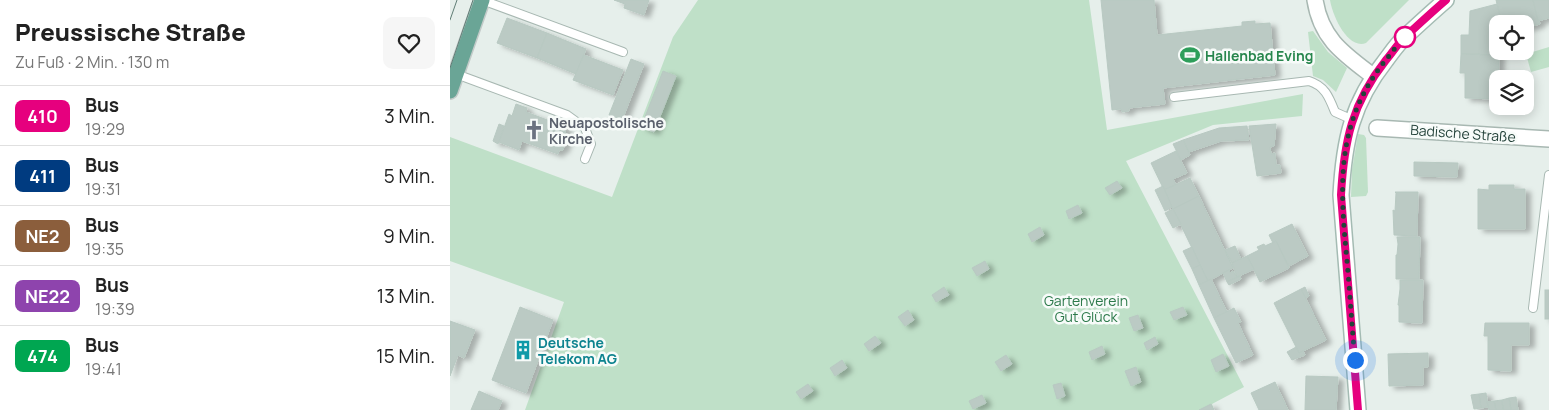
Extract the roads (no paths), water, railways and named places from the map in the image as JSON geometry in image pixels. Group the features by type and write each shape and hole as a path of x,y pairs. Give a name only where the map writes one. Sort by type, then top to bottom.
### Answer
{"main road":[{"path":"450,91 482,0"}],"street":[{"path":"1315,0 1319,20 1327,35 1339,49 1373,76"},
{"path":"1358,410 1341,195 1343,159 1353,120 1373,76 1405,36 1446,0"},
{"name":"Badische Straße","path":"1376,128 1549,139"}],"lane":[{"path":"482,0 622,52"},
{"path":"456,74 567,115 585,128 591,144 585,159"},
{"path":"1174,97 1309,81 1326,91 1335,112 1353,120"},
{"path":"1532,308 1549,175"}],"tram line":[{"path":"450,20 457,0"},
{"path":"450,68 473,0"}],"place":[{"name":"Hallenbad Eving","path":"1190,55"},
{"name":"Neuapostolische Kirche","path":"534,130"},
{"name":"Deutsche Telekom AG","path":"523,350"}],"park label":[{"name":"Gartenverein Gut Glück","path":"1086,308"}]}
